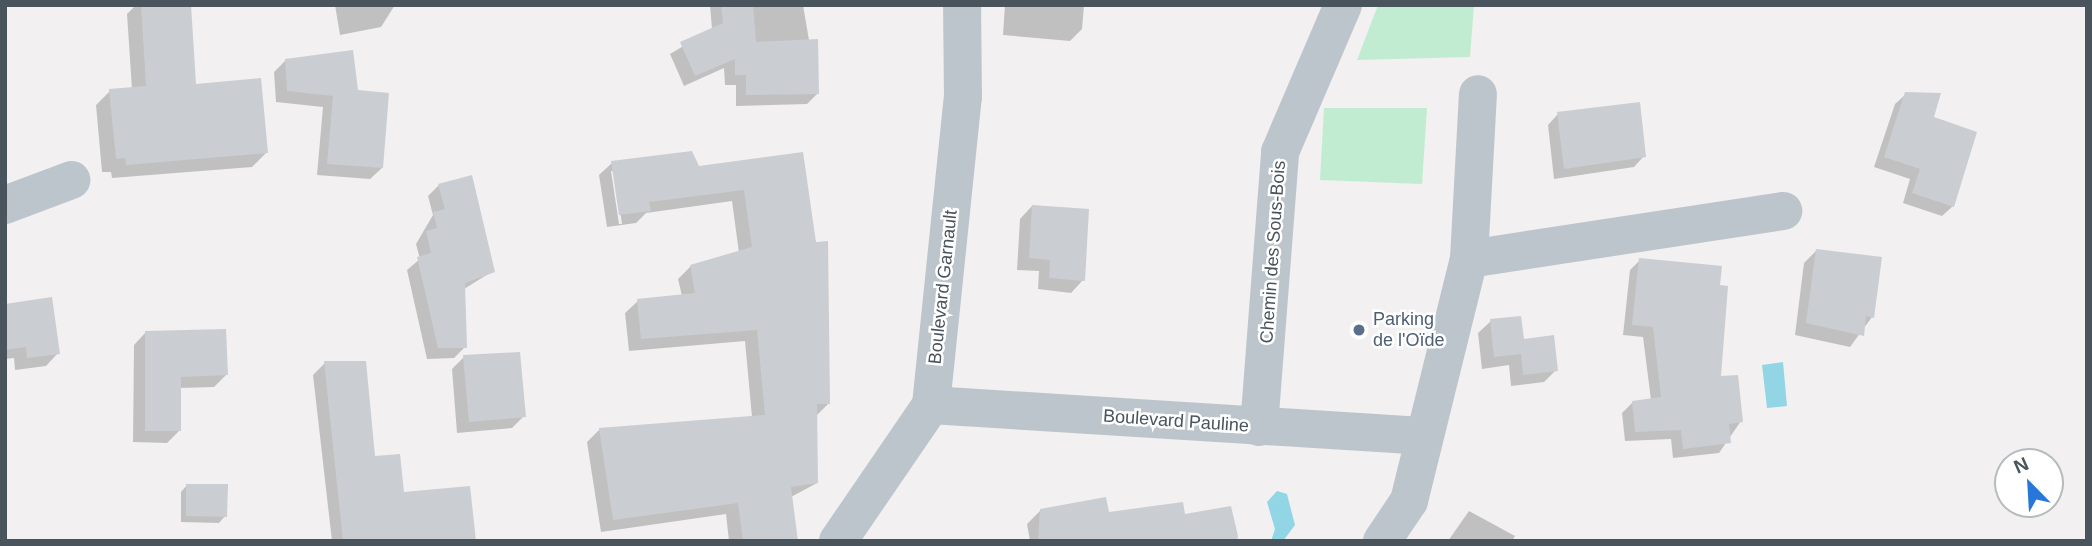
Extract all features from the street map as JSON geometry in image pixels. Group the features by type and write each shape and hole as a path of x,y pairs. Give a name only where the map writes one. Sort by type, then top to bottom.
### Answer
{"street":[{"name":"Boulevard Garnault","path":"838,541 931,405 962,97 962,5"},
{"name":"Chemin des Sous-Bois","path":"1259,427 1280,152 1343,5"},
{"path":"1382,541 1409,501 1422,436 1469,259 1478,94"},
{"path":"5,205 71,180"},
{"path":"1469,259 1783,211"},
{"name":"Boulevard Pauline","path":"931,405 1422,436"}],"green space":[{"path":"1378,5 1474,5 1470,57 1357,60"},
{"path":"1324,108 1427,108 1422,184 1320,180"}],"water":[{"path":"1783,362 1787,406 1767,408 1762,365"},
{"path":"1277,491 1287,494 1295,525 1283,541 1271,541 1275,529 1267,502"}],"building":[{"path":"141,5 191,5 196,84 261,78 268,153 126,165 125,158 116,159 109,89 146,86"},
{"path":"721,5 753,5 756,42 818,39 819,94 746,95 746,75 735,75 735,59 695,76 680,42 723,23"},
{"path":"353,50 358,90 389,93 383,168 327,164 333,96 287,91 285,59"},
{"path":"1905,92 1941,93 1934,117 1977,132 1954,207 1912,193 1920,169 1884,157"},
{"path":"1640,102 1646,157 1564,169 1557,112"},
{"path":"692,151 699,166 803,152 816,242 828,241 830,404 817,404 818,483 791,487 798,541 743,541 738,503 613,520 599,428 765,415 757,330 641,339 637,299 695,293 690,265 752,247 744,190 649,202 651,211 619,215 611,161"},
{"path":"472,175 495,272 465,283 467,348 438,348 417,257 431,253 426,231 437,228 433,212 445,209 438,184"},
{"path":"1032,205 1089,209 1085,281 1049,278 1050,260 1029,258"},
{"path":"1816,249 1882,257 1874,318 1866,316 1864,336 1806,323"},
{"path":"1639,258 1722,266 1720,285 1728,286 1721,376 1738,375 1743,422 1729,424 1731,443 1683,449 1681,430 1635,432 1632,401 1661,397 1653,327 1632,325"},
{"path":"52,297 60,354 27,358 26,347 5,350 5,304"},
{"path":"1521,316 1524,339 1554,335 1558,371 1523,375 1521,354 1494,357 1490,319"},
{"path":"226,329 228,375 181,377 181,431 145,431 145,331"},
{"path":"520,352 526,417 469,422 463,355"},
{"path":"324,361 366,361 375,456 400,454 404,492 470,486 476,541 343,541"},
{"path":"186,484 228,484 227,517 186,516"},
{"path":"1106,497 1109,512 1183,502 1185,514 1231,506 1237,541 1038,541 1040,509"}],"place":[{"name":"Parking de l'Oïde","path":"1359,330"}]}
